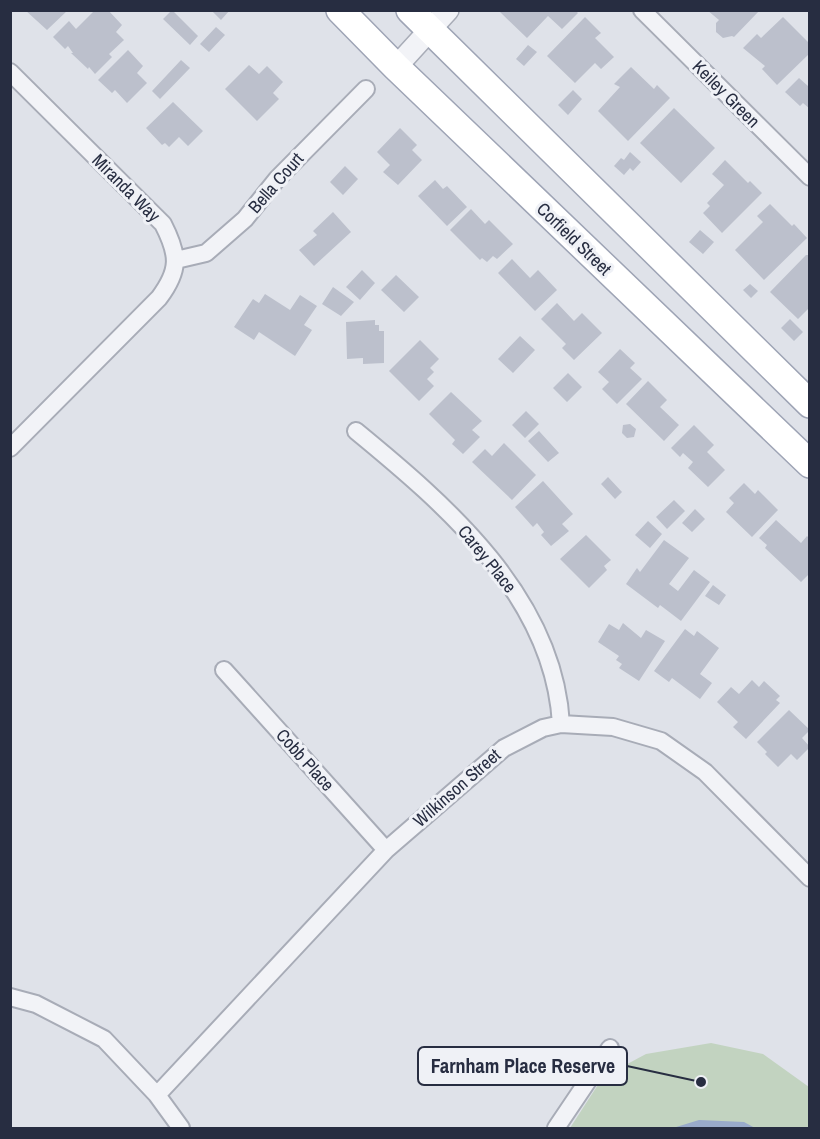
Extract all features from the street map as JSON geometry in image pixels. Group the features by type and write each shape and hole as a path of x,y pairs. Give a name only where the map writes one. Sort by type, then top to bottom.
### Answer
{"main road":[{"name":"Corfield Street","path":"340,10 396,67 810,464"},
{"path":"410,10 439,20 810,404"}],"street":[{"name":"Keiley Green","path":"642,10 810,177"},
{"path":"396,67 439,20"},
{"name":"Miranda Way","path":"10,72 163,224 173,243 176,260"},
{"name":"Bella Court","path":"176,260 206,253 245,219 277,178 366,89"},
{"path":"10,448 159,298 170,283 176,260"},
{"name":"Carey Place","path":"356,431 416,480 478,544 516,592 548,660 557,692 561,724"},
{"name":"Cobb Place","path":"224,670 386,850"},
{"name":"Wilkinson Street","path":"157,1095 386,850 504,748 543,728 561,724 613,726 661,741 705,772 810,878"},
{"path":"10,997 36,1004 104,1039 157,1095 181,1128"},
{"path":"556,1128 610,1048"}],"green space":[{"path":"711,1043 763,1054 809,1087 809,1128 570,1128 603,1077 646,1054"}],"water":[{"path":"699,1120 744,1122 755,1128 673,1128"}],"building":[{"path":"25,10 68,10 47,30"},
{"path":"95,10 108,10 122,25 116,32 124,40 109,54 112,57 95,74 71,53 73,53 68,46 65,49 53,37 69,21 76,29"},
{"path":"172,10 198,36 190,45 163,19"},
{"path":"211,10 230,10 221,20"},
{"path":"502,10 575,10 578,13 562,29 548,16 527,38 500,12"},
{"path":"707,10 760,10 734,37 723,38 716,32 716,23 719,20"},
{"path":"585,17 601,33 595,38 614,57 601,69 595,63 575,83 547,56"},
{"path":"783,17 810,44 810,53 777,85 762,69 765,66 743,48 757,34 761,38"},
{"path":"216,27 225,35 209,52 200,44"},
{"path":"528,45 537,52 524,66 516,59"},
{"path":"128,50 143,66 137,73 147,83 127,103 115,90 112,93 98,80"},
{"path":"181,60 190,68 160,99 152,91"},
{"path":"249,65 259,74 267,66 283,82 273,93 279,99 257,121 225,89"},
{"path":"631,67 654,89 657,85 670,98 628,141 598,111 620,87 614,84"},
{"path":"799,78 808,86 810,84 810,109 803,103 800,106 785,92"},
{"path":"573,90 582,99 568,115 558,105"},
{"path":"173,102 203,131 188,146 179,137 169,147 165,143 162,145 146,128"},
{"path":"674,108 715,148 681,183 640,143"},
{"path":"400,128 417,145 412,150 422,160 398,185 383,172 390,165 377,152"},
{"path":"630,152 641,162 633,171 630,168 624,175 614,166 621,158 624,160"},
{"path":"725,160 748,183 750,181 762,193 722,233 703,213 710,206 707,203 724,185 712,174"},
{"path":"345,166 358,179 343,195 330,182"},
{"path":"435,180 443,189 447,186 467,207 447,226 418,196"},
{"path":"770,204 807,238 764,280 735,250 763,222 757,216"},
{"path":"471,209 485,224 489,220 513,244 497,259 493,256 487,262 482,258 480,260 450,230"},
{"path":"333,212 351,232 314,266 299,250 317,235 313,231"},
{"path":"700,230 714,242 703,254 689,242"},
{"path":"806,255 810,255 810,307 798,319 770,292"},
{"path":"512,259 530,278 538,270 557,290 535,311 498,273"},
{"path":"362,270 375,283 360,300 346,287"},
{"path":"396,275 419,297 404,312 381,290"},
{"path":"750,284 758,291 751,298 743,290"},
{"path":"333,287 354,302 341,316 322,304"},
{"path":"265,294 290,310 300,295 317,306 304,325 312,330 295,356 259,332 254,340 234,327 253,299 259,303"},
{"path":"557,303 574,321 582,313 602,333 574,360 562,348 566,344 541,319"},
{"path":"790,319 803,332 794,341 781,328"},
{"path":"375,320 375,325 379,325 379,331 384,331 384,363 363,364 363,358 347,359 346,322"},
{"path":"520,336 535,350 513,373 498,359"},
{"path":"420,340 439,359 430,368 434,372 427,379 434,386 419,401 389,371"},
{"path":"620,349 635,363 630,368 642,379 617,404 602,389 609,382 598,372"},
{"path":"568,373 582,387 567,402 553,388"},
{"path":"648,381 667,400 660,407 679,425 664,441 626,404"},
{"path":"451,392 482,421 472,430 480,437 463,454 452,444 455,440 429,414"},
{"path":"526,411 539,424 525,438 512,425"},
{"path":"630,424 636,429 634,437 627,438 622,433 623,425"},
{"path":"694,425 714,445 707,452 725,470 708,487 688,468 693,462 683,453 680,457 671,448"},
{"path":"539,431 559,453 548,462 528,441"},
{"path":"504,443 536,475 512,500 472,462 485,449 492,456"},
{"path":"608,477 622,492 615,499 601,484"},
{"path":"543,481 573,514 562,524 569,531 551,546 541,535 544,532 537,523 533,527 515,507"},
{"path":"744,483 755,494 758,490 778,510 752,537 726,512 734,503 729,498"},
{"path":"674,500 685,511 667,529 656,517"},
{"path":"695,509 705,519 692,532 682,523"},
{"path":"776,520 801,543 807,536 810,539 810,573 801,582 765,548 767,545 759,538"},
{"path":"648,521 662,534 650,548 635,535"},
{"path":"586,535 611,560 604,566 607,570 589,588 560,559"},
{"path":"664,540 689,558 669,584 678,591 694,570 710,582 681,621 660,605 658,608 626,584 637,568 640,572"},
{"path":"713,585 726,595 719,605 705,596"},
{"path":"623,623 641,638 646,630 665,641 639,681 619,668 622,664 616,660 619,656 598,642 609,624 619,630"},
{"path":"685,629 694,636 697,631 719,648 700,674 712,683 700,699 672,678 669,682 654,671"},
{"path":"752,680 759,687 764,681 780,696 776,700 780,703 746,739 733,727 738,722 717,702 731,687 739,694"},
{"path":"789,710 810,730 802,738 810,747 797,760 791,754 778,767 757,742"}],"place":[{"name":"Farnham Place Reserve","path":"701,1082"}]}
